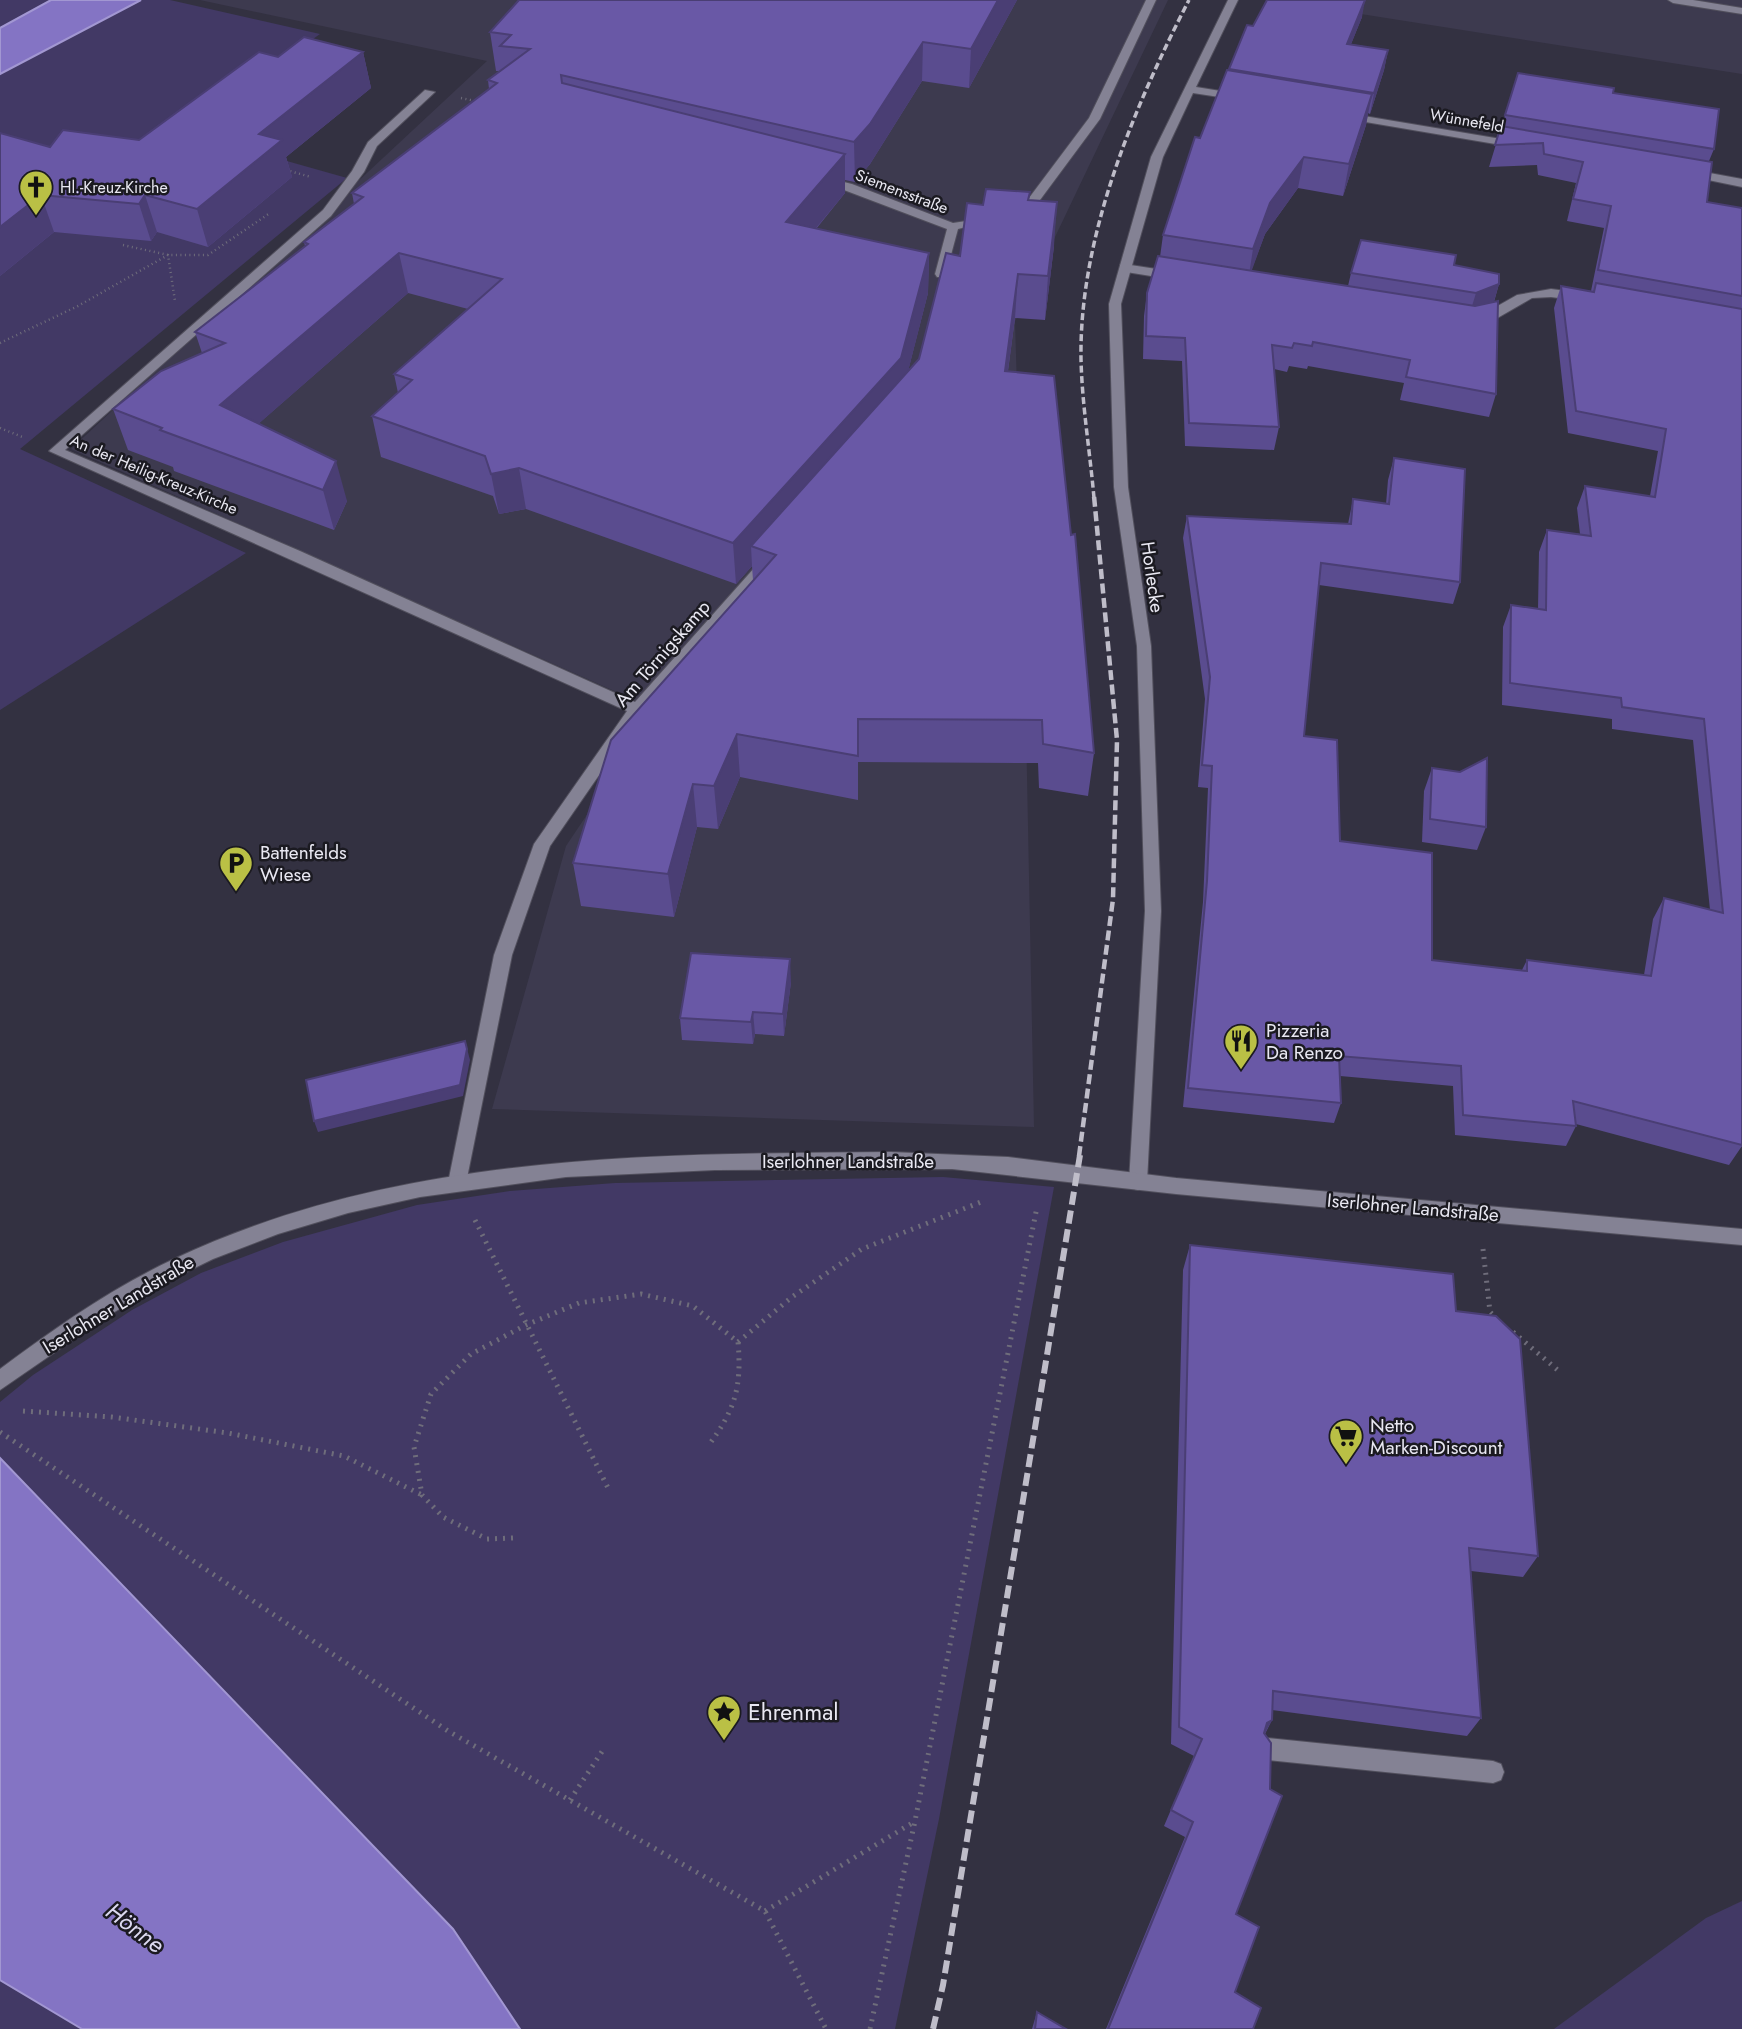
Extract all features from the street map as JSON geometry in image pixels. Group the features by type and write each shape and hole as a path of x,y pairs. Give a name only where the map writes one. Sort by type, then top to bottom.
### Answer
{"street":[{"path":"999,212 1034,201 1094,119 1151,0"},
{"name":"Horlecke","path":"1138,1182 1153,911 1144,646 1121,487 1115,304 1157,157 1233,0"},
{"path":"1673,0 1742,11"},
{"path":"1188,89 1255,100"},
{"name":"An der Heilig-Kreuz-Kirche","path":"429,92 372,144 358,172 327,213 56,451 295,554 637,709"},
{"name":"Wünnefeld","path":"1336,114 1526,146"},
{"path":"1674,171 1742,183"},
{"name":"Siemensstraße","path":"808,177 848,187 953,227 976,220"},
{"path":"936,294 953,227"},
{"path":"1125,268 1193,279"},
{"path":"1469,323 1490,318 1530,295 1555,292 1595,300"},
{"name":"Am Törnigskamp","path":"457,1183 503,955 542,844 637,709 782,545"},
{"name":"Iserlohner Landstraße","path":"0,1381 49,1343 204,1254 294,1220 378,1196 513,1174 632,1163 954,1161 1138,1182 1742,1237"},
{"path":"1268,1749 1493,1772"}],"path":[{"path":"429,92 484,103"},
{"path":"280,169 315,178 306,186"},
{"path":"123,245 168,255 208,255 276,209"},
{"path":"168,255 181,344"},
{"path":"0,343 78,306 168,255"},
{"path":"870,2029 915,1821 1044,1171"},
{"path":"457,1183 610,1492"},
{"path":"738,1342 792,1297 862,1249 982,1202"},
{"path":"1486,1280 1490,1312 1500,1321"},
{"path":"422,1495 414,1447 431,1394 471,1354 526,1325 579,1303 641,1294 694,1306 738,1342 742,1374 731,1416 708,1446"},
{"path":"1510,1329 1560,1372"},
{"path":"25,1411 112,1417 228,1433 344,1455 422,1495 443,1517 487,1539 513,1538"},
{"path":"0,1432 448,1731 765,1911 826,2029"},
{"path":"570,1800 603,1750"},
{"path":"765,1911 915,1821"}],"shaded area":[{"path":"0,0 51,0 0,28"},
{"path":"142,0 170,0 320,34 184,132 347,178 20,449 246,553 0,710 0,75"},
{"path":"200,0 1168,0 1015,321 1034,1127 492,1109 566,846 657,710 71,449 487,61"},
{"path":"1272,0 1742,0 1742,74"},
{"path":"943,1177 1054,1187 939,1819 895,2029 519,2029 453,1929 0,1458 0,1402 33,1375 132,1310 201,1273 283,1242 417,1205 510,1191 615,1183"},
{"path":"1742,1901 1742,2029 1554,2029 1706,1918"},
{"path":"0,1980 79,2026 82,2029 0,2029"}],"water":[{"path":"51,0 141,0 0,74 0,28"},
{"name":"Hönne","path":"0,1458 453,1929 520,2029 82,2029 0,1980"}],"building":[{"path":"519,0 998,0 971,49 923,42 870,124 854,142 561,75 562,83 845,154 786,222 929,253 901,358 733,543 519,468 491,474 485,456 372,416 412,380 394,374 502,279 399,253 220,405 336,461 323,490 160,430 162,428 113,409 161,371 225,343 195,332 308,244 304,242 363,197 352,193 497,83 488,80 530,49 500,46 511,35 490,32"},
{"path":"1267,0 1365,0 1347,44 1388,50 1374,93 1229,69 1247,25 1253,26"},
{"path":"304,37 363,52 259,134 282,140 197,209 145,195 139,204 41,195 0,227 0,133 50,147 63,130 139,140 259,52 278,57"},
{"path":"1227,70 1372,94 1349,164 1304,157 1270,203 1253,249 1163,235 1195,137 1200,138"},
{"path":"1518,73 1614,88 1613,93 1719,109 1714,149 1505,115"},
{"path":"1501,126 1712,162 1707,202 1742,208 1742,296 1598,270 1611,206 1573,199 1583,162 1544,154 1543,143 1495,145"},
{"path":"986,189 1030,192 1028,200 1057,202 1048,276 1018,274 1005,371 1054,376 1071,535 1075,534 1094,753 1043,744 1042,720 858,719 858,756 737,734 714,786 693,784 668,874 573,863 611,740 776,555 751,546 919,359 946,253 960,256 967,203 983,205"},
{"path":"1361,240 1456,255 1454,265 1499,274 1499,284 1476,293 1351,273"},
{"path":"1158,256 1475,306 1498,301 1496,394 1406,377 1410,360 1313,342 1312,346 1294,343 1292,348 1272,345 1279,427 1189,423 1185,338 1146,336 1147,293"},
{"path":"1596,283 1742,309 1742,1145 1573,1101 1576,1126 1463,1115 1461,1066 1339,1056 1341,1103 1188,1088 1207,881 1212,766 1202,765 1210,677 1187,516 1351,524 1353,499 1389,504 1394,458 1465,469 1460,582 1321,563 1304,736 1337,740 1340,841 1432,853 1432,960 1527,971 1527,960 1651,976 1664,898 1723,913 1704,719 1622,707 1621,698 1510,683 1511,605 1546,610 1547,530 1591,536 1585,486 1655,497 1666,429 1576,411 1561,286 1594,292"},
{"path":"1487,758 1486,827 1430,819 1432,768 1460,772"},
{"path":"691,953 790,959 783,1014 753,1012 751,1022 680,1018"},
{"path":"465,1041 467,1049 460,1085 314,1121 306,1080"},
{"name":"Netto Marken-Discount","path":"1190,1245 1453,1274 1456,1311 1496,1316 1520,1339 1538,1556 1469,1548 1481,1718 1273,1691 1272,1720 1267,1723 1264,1733 1271,1743 1270,1789 1282,1796 1236,1914 1259,1927 1235,1992 1261,2008 1253,2029 1108,2029 1193,1822 1171,1810 1202,1739 1179,1727"},
{"path":"1037,2012 1066,2029 1035,2029"}],"railway":[{"path":"1094,498 1081,359 1089,266 1100,220 1130,128 1189,0"},
{"path":"1079,1156 1113,899 1117,740 1094,496"},
{"path":"933,2029 943,1985 1080,1155"}],"place":[{"name":"Hl.-Kreuz-Kirche","path":"36,217"},
{"name":"Battenfelds Wiese","path":"236,893"},
{"name":"Pizzeria Da Renzo","path":"1241,1071"},
{"name":"Netto Marken-Discount","path":"1346,1466"},
{"name":"Ehrenmal","path":"724,1742"}]}
